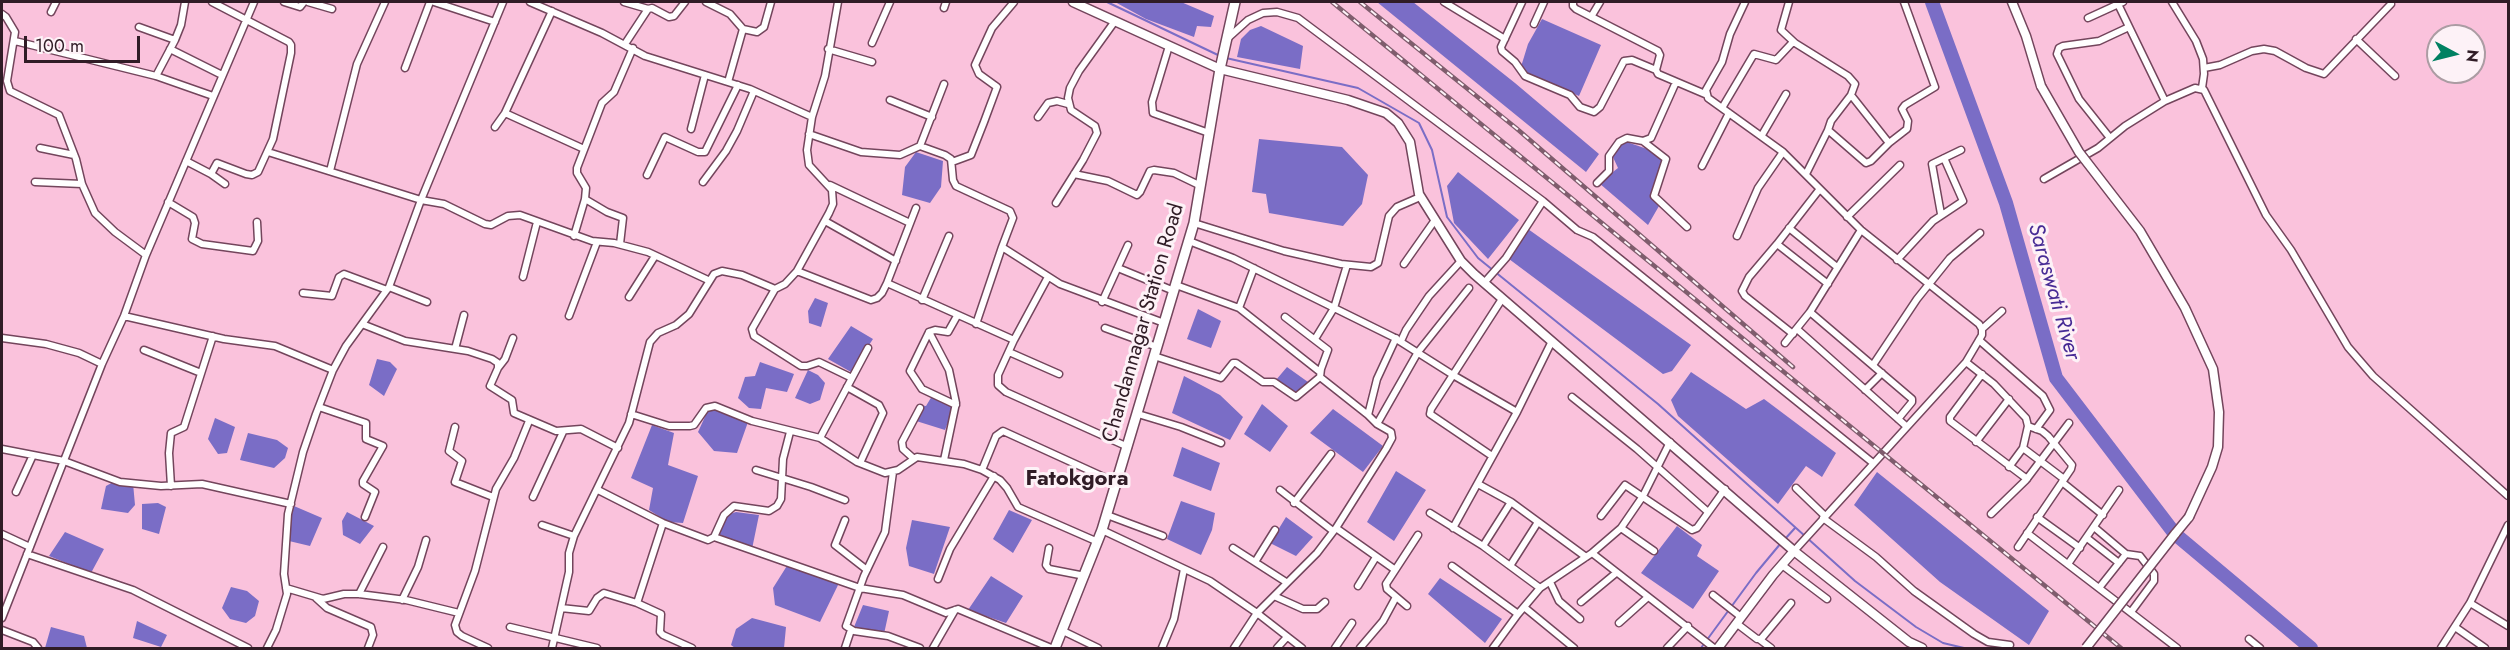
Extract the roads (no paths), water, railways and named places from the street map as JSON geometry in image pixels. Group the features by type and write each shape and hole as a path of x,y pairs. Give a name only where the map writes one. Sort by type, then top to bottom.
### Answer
{"main road":[{"name":"Chandannagar Station Road","path":"1053,648 1063,631 1098,542 1189,241 1235,2"}],"street":[{"path":"51,12 56,2"},
{"path":"156,76 181,25 184,2"},
{"path":"211,174 217,163 246,174 258,172 273,139 291,45 212,2"},
{"path":"2,618 102,364 124,316 146,255 254,2"},
{"path":"284,2 300,7 306,2 332,9"},
{"path":"330,171 357,64 385,2"},
{"path":"405,68 432,2 495,22"},
{"path":"267,648 276,630 287,594 284,574 291,504 303,452 319,406 333,370 346,346 388,289 421,200 503,2"},
{"path":"530,2 659,61 738,85 812,117"},
{"path":"624,2 648,9 652,8 669,17 674,16 685,2"},
{"path":"706,2 730,14 743,29 757,32 767,20 771,2"},
{"path":"838,2 825,76 812,117 806,159 808,165 832,190 833,204 798,271 785,284 775,289 752,329 754,336 801,366 819,362 852,378"},
{"path":"872,43 890,2"},
{"path":"952,162 969,158 977,142 997,87 979,74 975,65 992,28 1014,2"},
{"path":"1073,2 1169,46 1386,113 1398,123 1410,142 1420,197 1461,261 1794,551 1909,642 1922,648"},
{"path":"1444,2 1505,39"},
{"path":"1522,2 1502,51 1517,64 1522,74 1570,95 1576,105 1590,112 1600,107 1624,61 1632,60 1656,70 1658,74 1706,94 1722,108 1762,135 1806,174 1847,218 1979,324 1982,329"},
{"path":"1534,24 1544,2"},
{"path":"1573,2 1576,9 1658,51 1660,56 1656,70"},
{"path":"1591,17 1600,2"},
{"path":"1706,94 1725,56 1730,34 1745,2"},
{"path":"1789,2 1781,30 1795,44 1851,79 1855,84 1851,95 1835,113 1806,174"},
{"path":"1828,130 1866,163 1871,161 1907,129 1908,121 1902,109 1905,105 1935,87 1904,2"},
{"path":"2012,2 2026,36 2041,86 2079,152 2140,231 2185,308 2213,369 2219,412 2218,447 2209,475 2189,517 2085,648"},
{"path":"2172,2 2196,41 2204,68 2202,88 2266,215 2291,250 2348,346 2373,376 2508,496"},
{"path":"2088,18 2119,3 2165,101"},
{"path":"2204,68 2220,65 2252,51 2264,50 2275,51 2306,68 2324,74 2391,4"},
{"path":"625,44 648,9"},
{"path":"495,127 505,112 552,11"},
{"path":"1226,41 1248,20 1263,14 1277,12 1298,18 1543,201 1577,230 1602,244 1874,463"},
{"path":"2,14 11,25 15,41 7,81 10,91 59,116 74,155 81,183 99,219 146,255"},
{"path":"1068,104 1070,88 1078,71 1115,21"},
{"path":"139,27 175,40"},
{"path":"2110,138 2079,99 2057,54 2059,48 2063,46 2099,41 2129,27"},
{"path":"728,82 743,29"},
{"path":"2356,39 2396,76"},
{"path":"15,41 156,76 213,96"},
{"path":"1722,108 1754,54 1776,60 1792,43 1795,44"},
{"path":"1169,46 1152,102 1153,113 1209,134"},
{"path":"574,236 585,199 586,188 577,173 584,149 602,103 614,92 633,48"},
{"path":"170,49 222,75"},
{"path":"828,49 872,62"},
{"path":"691,129 705,75"},
{"path":"1596,183 1609,171 1609,156 1619,142 1628,138 1647,141 1654,134 1676,82"},
{"path":"809,134 861,152 900,155 920,146 944,84"},
{"path":"647,175 665,136 698,152 705,152 738,85"},
{"path":"2044,179 2098,148 2165,101 2195,88 2202,88"},
{"path":"703,182 726,151 754,91"},
{"path":"2,94 16,95"},
{"path":"1762,135 1786,94"},
{"path":"1851,95 1889,143"},
{"path":"890,100 932,117"},
{"path":"1038,117 1048,103 1057,101 1068,104 1077,116 1095,126 1097,133 1056,202"},
{"path":"505,112 584,149"},
{"path":"1702,166 1729,112"},
{"path":"1643,141 1666,159 1654,196 1687,227"},
{"path":"920,146 945,155 952,162 953,180 956,186 1012,214 976,324"},
{"path":"40,148 74,155"},
{"path":"1941,214 1932,164 1961,150"},
{"path":"268,152 421,200 444,204 485,224 491,225 513,214 574,236 597,242 620,244 655,255 708,280"},
{"path":"1737,236 1758,188 1782,153"},
{"path":"1897,260 1941,214 1963,201 1944,158"},
{"path":"186,161 225,184"},
{"path":"1847,218 1900,165"},
{"path":"1074,174 1108,181 1137,195 1150,171 1154,170 1174,173 1200,186"},
{"path":"35,182 81,183"},
{"path":"827,184 910,223"},
{"path":"1819,190 1749,277 1742,291 1745,296 1795,332 1906,426"},
{"path":"1194,223 1284,251 1347,265 1375,266 1378,263 1389,216 1397,207 1420,197"},
{"path":"585,199 623,218 624,226 620,244"},
{"path":"1484,283 1498,269 1543,201"},
{"path":"168,202 193,217 195,223 192,239 202,244 253,250 258,241 257,222"},
{"path":"798,271 871,300 877,298 887,283 916,208"},
{"path":"1404,264 1434,220"},
{"path":"825,221 896,261"},
{"path":"524,277 537,222"},
{"path":"1789,228 1837,267"},
{"path":"1785,343 1810,312 1861,230"},
{"path":"1873,365 1917,299 1957,250 1980,234"},
{"path":"922,300 949,236"},
{"path":"1189,241 1254,268 1399,340 1517,412"},
{"path":"569,316 597,242"},
{"path":"1777,244 1828,284"},
{"path":"1102,302 1128,245"},
{"path":"1002,247 1048,277 1102,302 1164,323"},
{"path":"629,297 655,255"},
{"path":"1368,414 1377,379 1399,340 1430,296 1461,261"},
{"path":"1315,339 1334,308 1347,265"},
{"path":"1118,268 1239,308 1368,414 1377,424 1391,432 1392,438 1364,487 1334,530 1317,553 1257,613 1234,648"},
{"path":"1239,308 1254,268"},
{"path":"552,648 569,572 569,554 574,536 618,448 631,414 650,342 658,333 676,325 689,314 708,280 714,274 729,272 742,275 775,289"},
{"path":"303,293 332,296 339,277 344,274 427,302"},
{"path":"1048,277 998,375 1000,389 1128,447"},
{"path":"887,283 1014,340"},
{"path":"1377,424 1418,352 1469,288"},
{"path":"1492,456 1430,414 1431,408 1502,298"},
{"path":"1478,484 1511,502 1616,573 1716,648 1794,551 1966,362 1979,340 1982,329 2002,310"},
{"path":"1810,312 1912,399 1898,419"},
{"path":"454,349 464,315"},
{"path":"124,316 213,336 275,346 333,370"},
{"path":"928,332 935,330 948,332 957,316"},
{"path":"1106,328 1156,352 1221,378 1232,364 1236,363 1263,381 1274,382 1296,397 1320,375 1328,350 1285,317"},
{"path":"362,324 405,341 454,349 492,359 498,363 498,368"},
{"path":"928,332 910,373 922,389 956,405"},
{"path":"928,332 949,370 956,405 945,460"},
{"path":"171,486 169,453 171,433 184,427 213,336"},
{"path":"2,338 46,344 79,353 102,364"},
{"path":"513,338 503,363 491,382 492,389 512,400 514,413 529,421 563,432"},
{"path":"1979,340 2043,396 2049,410 2036,429"},
{"path":"1453,528 1517,412 1552,341"},
{"path":"820,438 868,348"},
{"path":"144,350 201,373"},
{"path":"1009,352 1059,374"},
{"path":"1966,362 2024,414 2028,426 2023,448 2009,467"},
{"path":"1865,390 1882,373"},
{"path":"1982,374 1950,417 1950,422 2027,478"},
{"path":"847,387 879,405 883,413 860,463"},
{"path":"1572,397 1657,466 1708,512"},
{"path":"1976,442 2009,399"},
{"path":"631,414 669,426 690,426 694,425 706,408 711,405 790,432 820,438 860,463 885,472 893,472 913,459 925,457 982,470 1005,485 1018,507 1098,542"},
{"path":"319,406 366,423 366,439 383,446 363,482 375,492 365,517"},
{"path":"913,459 903,449 902,442 920,408"},
{"path":"1138,414 1181,427 1221,443"},
{"path":"488,648 457,632 455,625 475,571 493,497 514,458 529,421"},
{"path":"1991,513 2027,478 2069,423"},
{"path":"2018,547 2072,465 2042,430 2028,426"},
{"path":"455,427 449,451 462,461 455,482 493,497"},
{"path":"533,497 563,432 572,428 581,429 618,448"},
{"path":"982,470 996,436 1003,431 1117,483"},
{"path":"714,537 724,515 734,507 769,511 777,506 781,499 782,477 790,432"},
{"path":"1493,648 1540,588 1589,555 1621,528 1643,496 1670,442"},
{"path":"2023,448 2103,515"},
{"path":"2,449 64,461 120,482 171,486 202,484 291,504"},
{"path":"1294,503 1331,454"},
{"path":"16,492 33,455"},
{"path":"756,470 845,500"},
{"path":"893,472 888,521 880,546 867,570 846,626 851,630 888,636 920,648"},
{"path":"938,579 950,549 994,476"},
{"path":"1601,516 1625,485 1692,531 1697,528 1725,489"},
{"path":"1796,488 1824,517 1876,557 1914,591 1988,642 2010,645"},
{"path":"598,490 700,539 714,537 861,588 903,595 946,613 956,609 1006,627 1053,648"},
{"path":"1280,490 1294,503 1394,569"},
{"path":"2068,564 2119,490"},
{"path":"1484,546 1511,502"},
{"path":"1430,513 1484,546 1540,588"},
{"path":"1107,515 1163,536"},
{"path":"2037,518 2080,548"},
{"path":"845,520 836,545 867,570"},
{"path":"1510,566 1538,522"},
{"path":"637,603 663,523"},
{"path":"542,525 574,536"},
{"path":"2441,648 2470,603 2508,525"},
{"path":"2094,527 2126,554 2140,556 2155,577 2132,612"},
{"path":"1621,528 1654,551"},
{"path":"1102,530 1210,582 1257,613 1302,648"},
{"path":"1255,562 1275,530"},
{"path":"2026,533 2177,648"},
{"path":"2,534 28,551 133,590 248,648"},
{"path":"1407,606 1387,589 1386,584 1418,535"},
{"path":"2087,538 2119,563"},
{"path":"402,600 418,567 426,540"},
{"path":"359,594 383,547"},
{"path":"1049,548 1046,565 1049,569 1085,576"},
{"path":"1233,548 1286,582"},
{"path":"2099,588 2126,554"},
{"path":"1358,586 1376,557"},
{"path":"1782,565 1827,599"},
{"path":"1452,566 1518,614"},
{"path":"1162,648 1174,620 1184,569"},
{"path":"1581,602 1616,573"},
{"path":"1550,582 1560,601 1580,619"},
{"path":"286,588 316,598 359,594 402,600 459,613"},
{"path":"561,608 589,611 597,598 604,593 637,603 661,614 660,632 663,635 692,648"},
{"path":"1713,595 1771,648"},
{"path":"1274,596 1303,609 1317,609 1325,602"},
{"path":"1360,648 1383,621 1396,597"},
{"path":"1619,622 1648,597"},
{"path":"316,598 327,608 371,627 372,635 368,648"},
{"path":"1760,639 1791,603"},
{"path":"2470,603 2508,626"},
{"path":"1524,607 1574,648"},
{"path":"933,648 956,609"},
{"path":"1335,648 1352,623"},
{"path":"1667,648 1688,626"},
{"path":"510,627 597,648"},
{"path":"2455,627 2485,648"},
{"path":"2,630 33,642 38,648"},
{"path":"845,648 851,630"},
{"path":"1063,631 1098,648"},
{"path":"1277,648 1287,636"},
{"path":"2249,639 2260,648"}],"waterway":[{"path":"1107,2 1220,56"},
{"name":"Saraswati River","path":"1932,2 2006,203 2056,378 2175,534 2311,648"},
{"path":"1226,58 1358,88 1419,123 1432,150 1447,217 1478,258 1658,404 1855,581 1916,627 1943,643 1964,648"},
{"path":"1785,539 1795,528"},
{"path":"1701,648 1781,543"}],"railway":[{"path":"1332,2 2121,648"},
{"path":"1360,2 1516,128 1793,367"}],"district":[{"name":"Fatokgora","path":"1077,480"}]}
